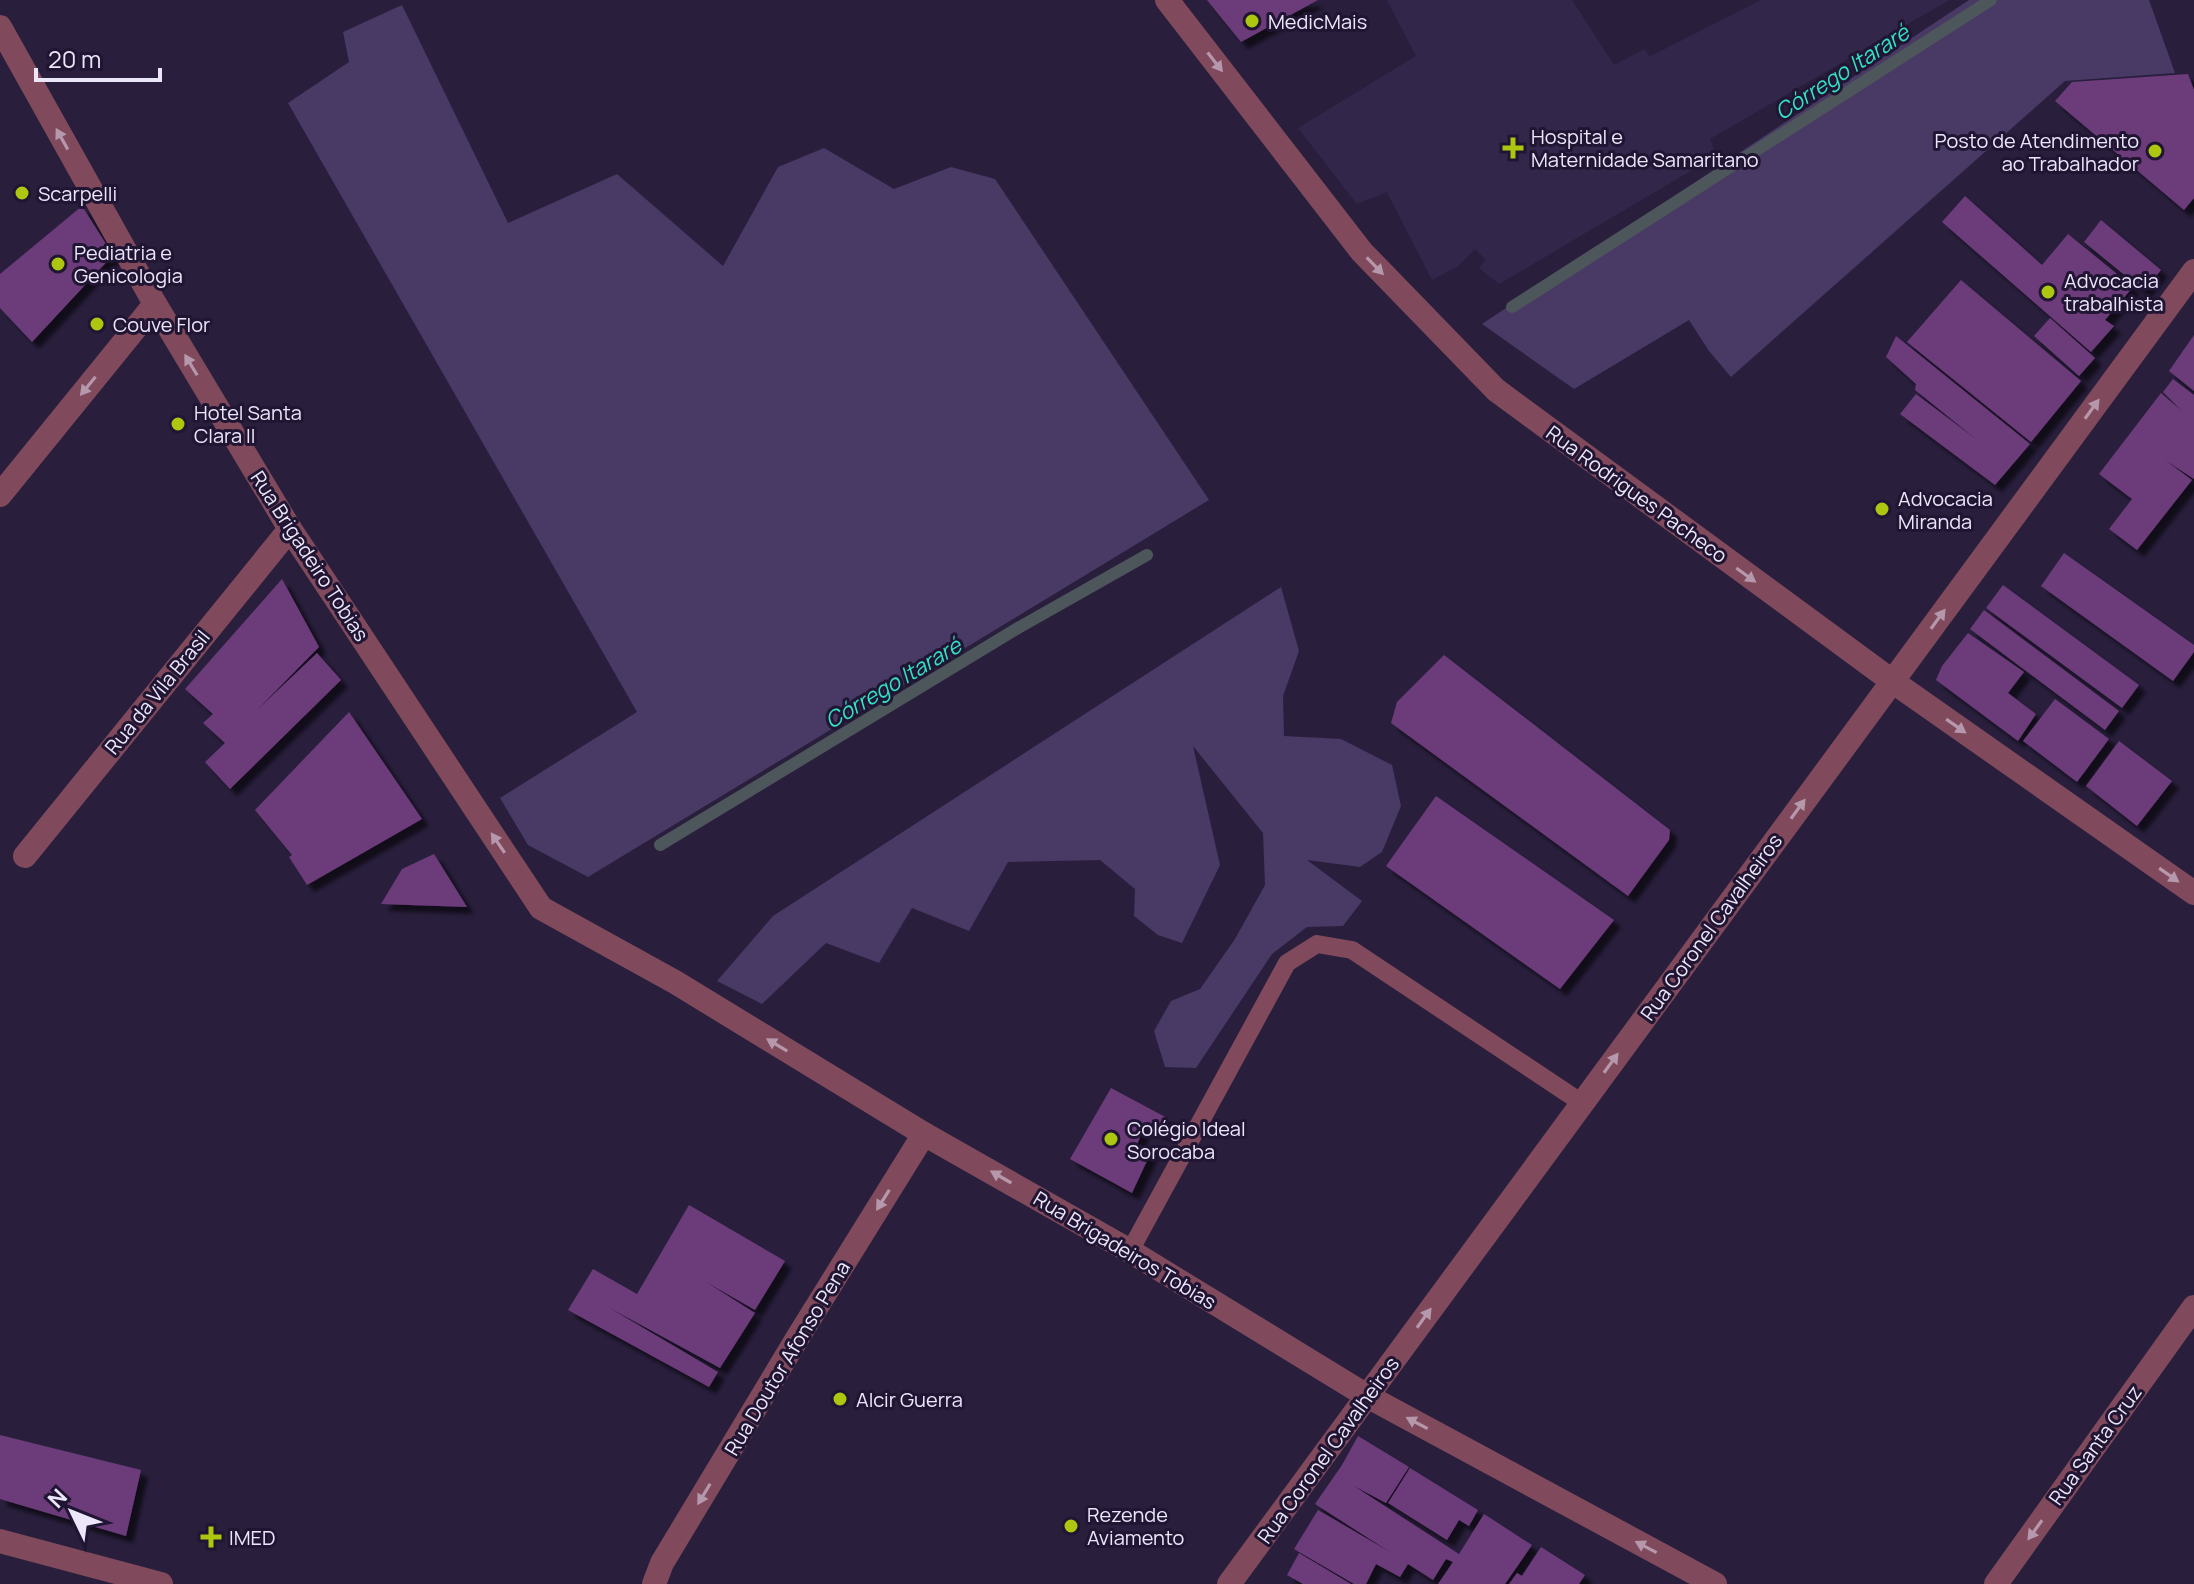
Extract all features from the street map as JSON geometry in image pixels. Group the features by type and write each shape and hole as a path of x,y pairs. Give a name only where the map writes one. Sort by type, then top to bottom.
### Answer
{"street":[{"name":"Rua Rodrigues Pacheco","path":"1167,0 1362,252 1496,390 1892,681 2194,893"},
{"name":"Rua Brigadeiro Tobias","path":"0,27 155,304 290,529 541,908"},
{"name":"Rua Coronel Cavalheiros","path":"1229,1584 2194,271"},
{"path":"0,495 155,304"},
{"name":"Rua da Vila Brasil","path":"25,856 290,529"},
{"name":"Rua Brigadeiros Tobias","path":"541,908 675,982 924,1134 1130,1251 1367,1396 1715,1584"},
{"name":"Rua Doutor Afonso Pena","path":"654,1584 662,1563 924,1134"},
{"name":"Rua Santa Cruz","path":"1996,1584 2194,1307"},
{"path":"0,1541 161,1584"}],"lane":[{"path":"1130,1251 1287,963 1317,944 1352,950 1582,1103"}],"shaded area":[{"name":"Hospital e Maternidade Samaritano","path":"1387,0 1572,0 1614,65 1645,49 1649,57 1761,0 1949,0 1710,139 1716,156 1499,284 1479,268 1486,260 1475,249 1458,266 1432,280 1387,192 1357,204 1298,128 1416,56"},
{"path":"1969,0 2149,0 2175,73 2065,81 1731,377 1689,320 1574,389 1482,324"},
{"path":"402,5 508,223 617,174 723,266 778,167 824,148 894,189 951,167 995,179 1209,500 588,877 528,845 500,798 637,712 288,103 349,62 343,32"},
{"path":"1281,587 1299,651 1283,696 1284,736 1341,739 1392,765 1401,806 1382,852 1360,867 1307,860 1362,901 1343,926 1307,927 1272,954 1196,1068 1165,1067 1154,1031 1171,1001 1200,989 1235,939 1265,885 1263,833 1193,746 1220,865 1182,943 1158,935 1134,916 1135,889 1100,860 1008,862 969,931 912,908 879,963 826,943 762,1004 717,981 773,916"}],"building":[{"name":"MedicMais","path":"1207,0 1318,0 1241,42"},
{"name":"Posto de Atendimento ao Trabalhador","path":"2188,74 2194,90 2194,198 2184,210 2055,101 2072,82"},
{"name":"Advocacia trabalhista","path":"1965,196 2042,265 2068,234 2133,287 2105,320 2114,326 2091,352 1942,222"},
{"name":"Pediatria e Genicologia","path":"82,206 113,255 32,342 0,308 0,274"},
{"path":"2101,220 2161,270 2144,291 2084,242"},
{"path":"1961,280 2081,381 2031,442 1907,342"},
{"path":"2050,318 2095,358 2079,376 2034,336"},
{"path":"2194,335 2194,391 2169,371"},
{"path":"1896,336 2030,444 1995,485 1900,414 1916,394 1976,439 1915,390 1916,384 1886,357"},
{"path":"2173,379 2194,395 2194,479 2165,460 2192,480 2137,550 2109,529 2132,499 2099,474 2161,393 2182,411 2163,392"},
{"path":"2064,553 2194,645 2194,652 2173,681 2041,586"},
{"path":"282,579 319,647 256,711 317,653 341,680 230,789 205,762 225,743 203,723 213,714 185,689"},
{"path":"2003,585 2139,685 2122,708 1986,608"},
{"path":"1984,610 2119,711 2105,730 1970,629"},
{"path":"1968,633 2024,672 2008,693 2036,714 2018,741 1936,680 1942,666"},
{"path":"1444,655 1670,830 1669,840 1628,896 1391,723 1397,702"},
{"path":"2055,699 2109,739 2077,782 2023,741"},
{"path":"349,712 422,819 307,885 289,857 292,855 255,810"},
{"path":"2119,741 2172,781 2137,826 2086,786"},
{"path":"1436,796 1614,920 1560,989 1386,866"},
{"path":"434,854 467,907 381,904 402,869"},
{"name":"Colégio Ideal Sorocaba","path":"1111,1088 1169,1119 1163,1133 1143,1129 1137,1145 1153,1148 1132,1193 1070,1159"},
{"path":"689,1205 785,1261 755,1310 706,1282 755,1313 720,1368 608,1307 718,1372 709,1387 568,1310 593,1269 637,1294"},
{"path":"0,1435 141,1470 126,1536 0,1499"},
{"path":"1358,1436 1409,1467 1386,1503 1354,1486 1459,1554 1484,1514 1532,1545 1505,1584 1438,1584 1453,1562 1446,1559 1433,1580 1408,1564 1400,1577 1376,1564 1366,1584 1354,1584 1294,1549 1318,1510 1390,1552 1315,1504"},
{"path":"1410,1468 1478,1510 1469,1526 1459,1520 1447,1540 1388,1503"},
{"path":"1541,1547 1585,1575 1579,1584 1509,1584 1517,1573 1522,1576"},
{"path":"1299,1553 1351,1584 1303,1584 1287,1575"}],"waterway":[{"name":"Córrego Itararé","path":"1512,307 1991,0"},
{"name":"Córrego Itararé","path":"660,845 1018,628 1147,555"}],"place":[{"name":"MedicMais","path":"1252,21"},
{"name":"Hospital e Maternidade Samaritano","path":"1513,148"},
{"name":"Posto de Atendimento ao Trabalhador","path":"2155,151"},
{"name":"Scarpelli","path":"22,193"},
{"name":"Pediatria e Genicologia","path":"58,264"},
{"name":"Advocacia trabalhista","path":"2048,292"},
{"name":"Couve Flor","path":"97,324"},
{"name":"Hotel Santa Clara II","path":"178,424"},
{"name":"Advocacia Miranda","path":"1882,509"},
{"name":"Colégio Ideal Sorocaba","path":"1111,1139"},
{"name":"Alcir Guerra","path":"840,1399"},
{"name":"Rezende Aviamento","path":"1071,1526"},
{"name":"IMED","path":"211,1537"}]}
